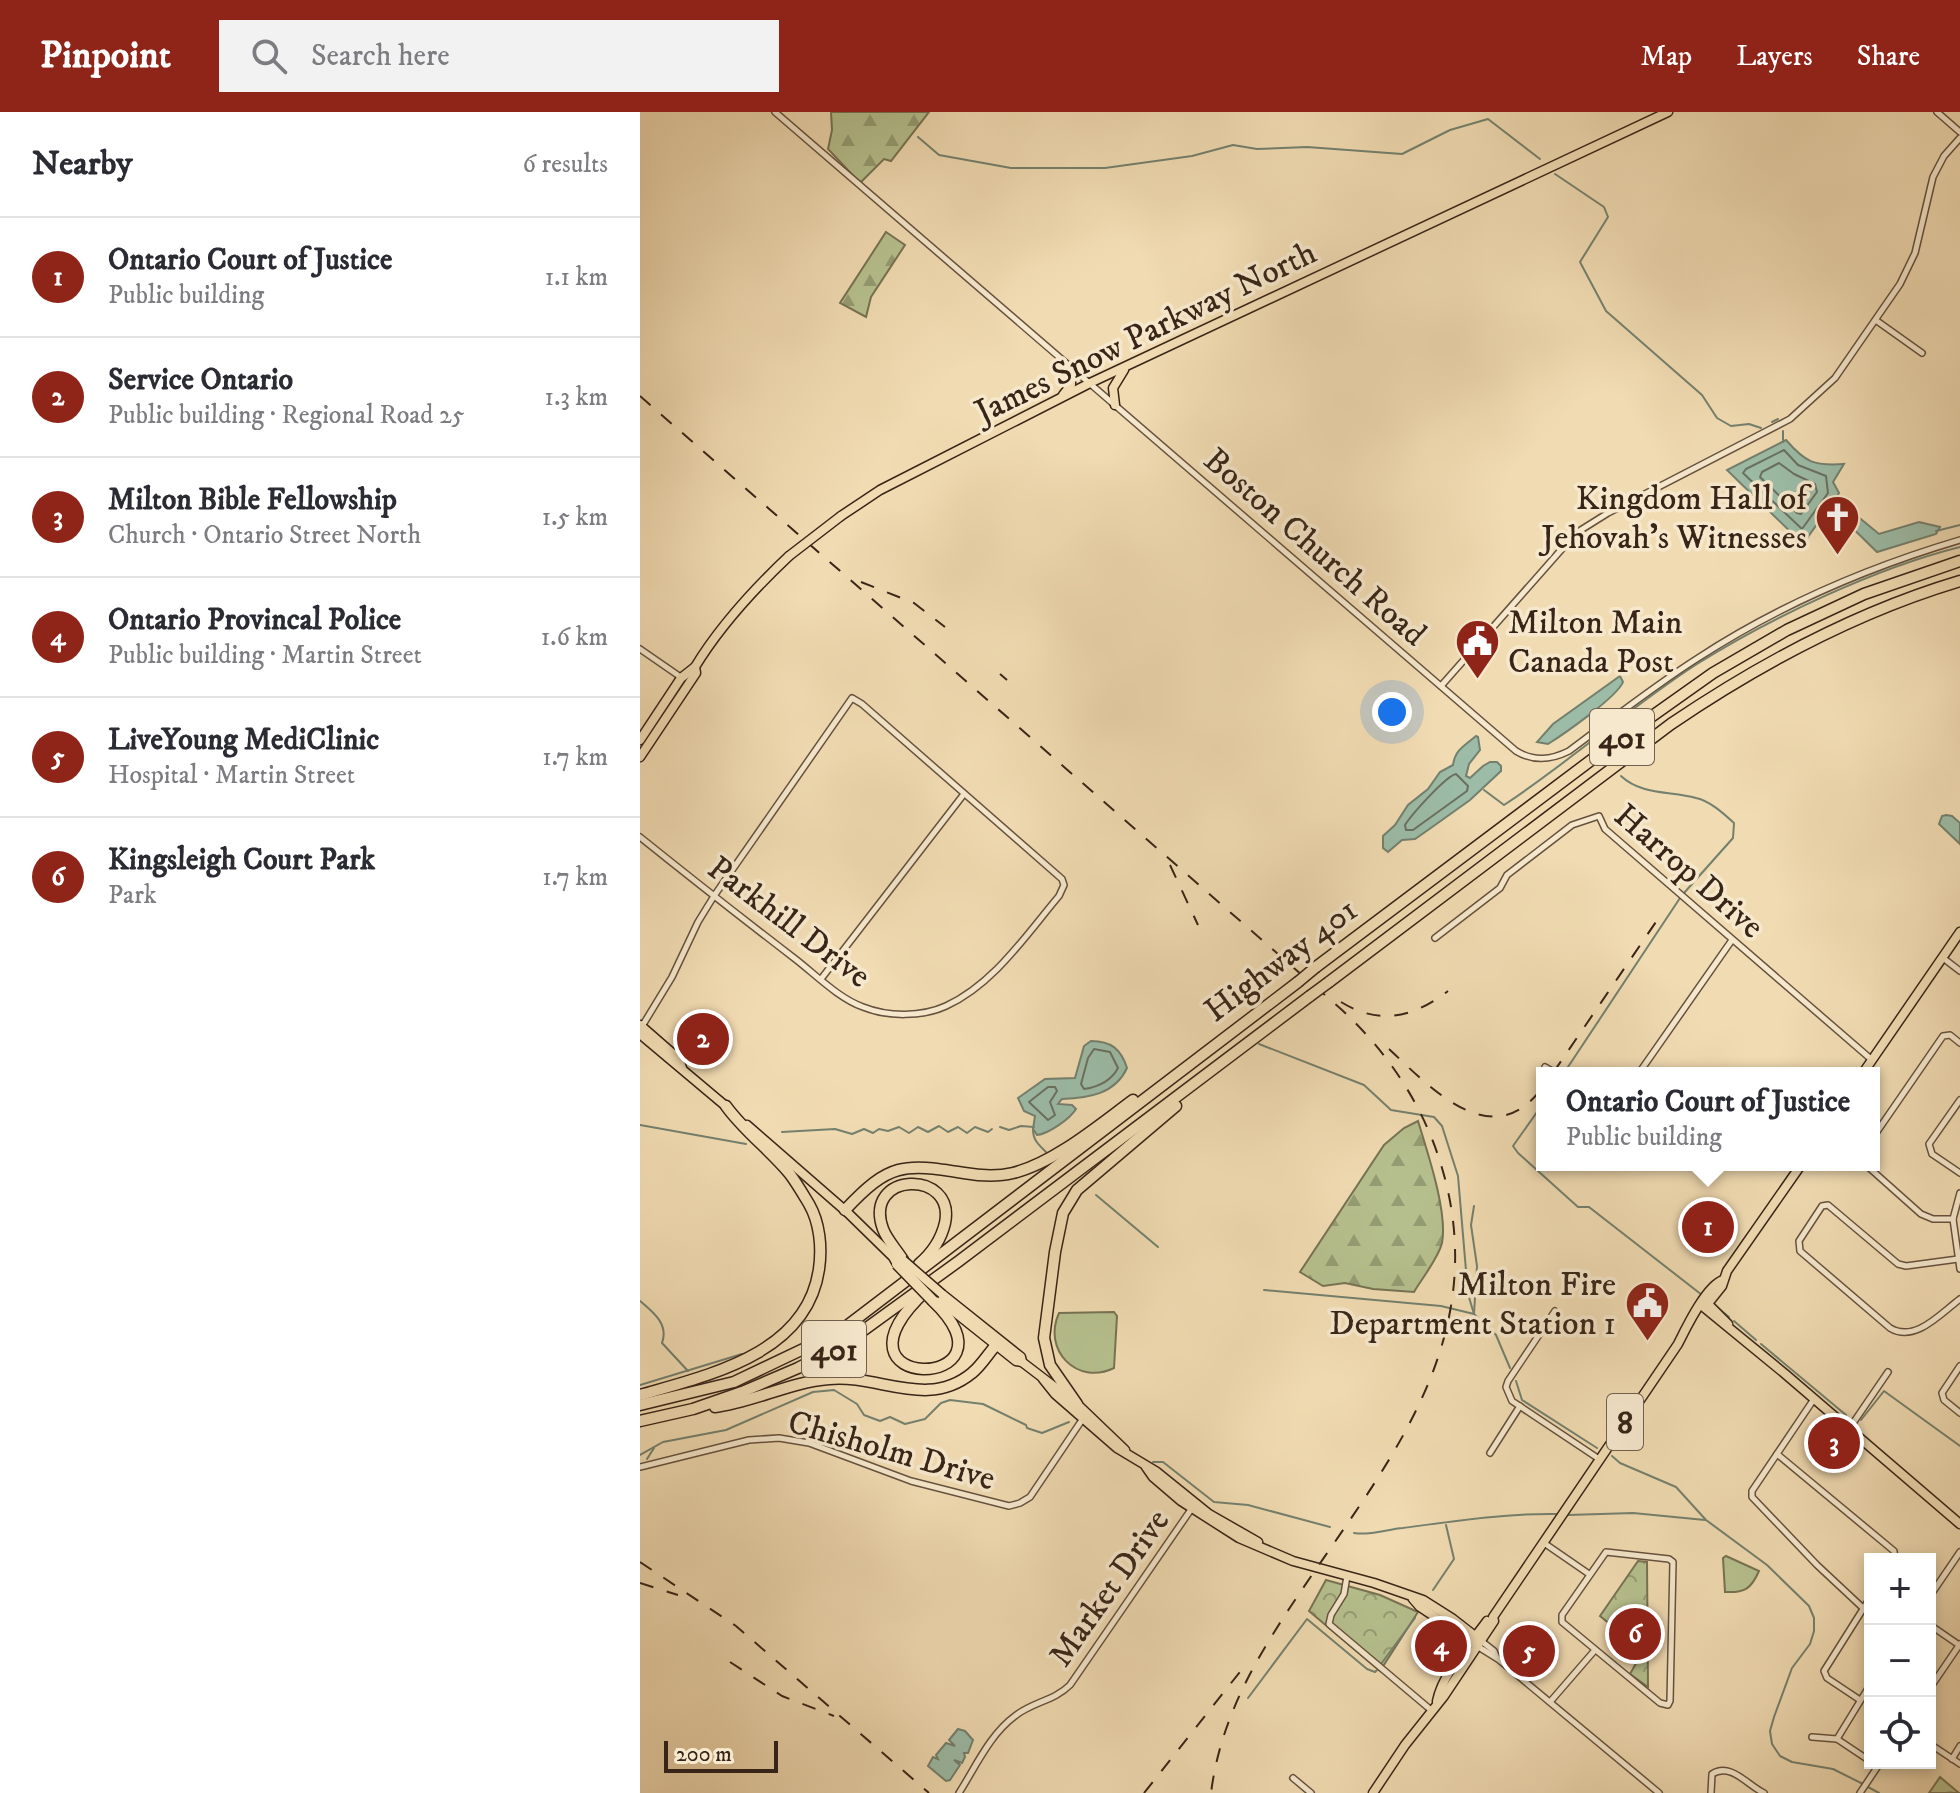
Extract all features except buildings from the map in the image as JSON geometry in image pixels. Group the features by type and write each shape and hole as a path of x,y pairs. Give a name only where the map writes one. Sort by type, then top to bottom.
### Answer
{"highway":[{"name":"Highway 401","path":"640,1405 734,1382 839,1332 1316,967 1610,746 1713,673 1787,630 1864,594 1960,561"},
{"name":"Highway 401","path":"640,1421 693,1409 767,1383 865,1330 1646,742 1722,690 1798,646 1840,626 1960,581"},
{"path":"1077,1404 1050,1365 1044,1338 1063,1213 1077,1190 1190,1094 1195,1084"},
{"path":"845,1210 875,1181 897,1169 919,1166 1000,1176 1029,1168 1046,1160 1136,1097 1150,1095"},
{"path":"640,1395 716,1371 771,1345 800,1318 817,1282 821,1257 818,1229 811,1208 790,1175 726,1106"},
{"path":"883,1299 896,1282 933,1250 944,1227 944,1206 939,1196 924,1185 898,1185 882,1202 884,1232 898,1260 937,1298 958,1337 956,1353 946,1364 938,1368 912,1370 904,1365 895,1351 894,1331 915,1301 959,1261"},
{"path":"693,1409 728,1405 827,1379 853,1379 912,1391 945,1388 974,1372 996,1345"}],"main road":[{"name":"James Snow Parkway North","path":"640,740 743,604 789,556 880,490 1090,383 1668,112"},
{"path":"1115,405 1112,392 1114,383 1128,365"},
{"path":"1059,399 1071,385 1071,366"},
{"name":"James Snow Parkway North","path":"640,757 685,681"},
{"path":"1867,1067 1960,932"},
{"path":"640,1029 679,1059 682,1068 898,1260"},
{"name":"8","path":"1373,1793 1444,1696 1491,1617 1681,1338 1686,1337 1704,1304 1722,1286 1723,1280 1797,1171"},
{"path":"937,1298 1016,1361 1022,1362 1077,1404 1085,1416"},
{"path":"937,1298 1021,1357 1022,1362"},
{"path":"1704,1304 1960,1524"},
{"path":"1043,1379 1055,1394 1122,1444 1153,1477 1251,1544 1293,1561 1423,1600 1453,1619 1476,1640"},
{"path":"1411,1597 1420,1607 1476,1640"},
{"path":"1453,1619 1474,1626 1491,1617"}],"street":[{"name":"Boston Church Road","path":"775,112 1516,751 1535,759 1551,758 1569,751 1640,697 1746,629 1886,564 1960,540"},
{"path":"1937,112 1960,132"},
{"path":"1441,686 1576,533 1608,513 1790,419 1835,378 1900,284 1915,253 1929,192 1939,165 1960,138"},
{"path":"1877,321 1922,353"},
{"path":"640,649 685,681"},
{"name":"Parkhill Drive","path":"640,837 714,896 852,1003 872,1011 920,1013 944,1007 961,998 1003,962 1064,888 1062,879 852,698 714,896"},
{"path":"821,979 964,794"},
{"name":"Harrop Drive","path":"1435,938 1500,888 1507,875 1572,825 1599,816 1605,829 1872,1060"},
{"path":"640,1029 672,977 714,896"},
{"path":"1643,1067 1732,940"},
{"path":"1943,958 1960,971"},
{"path":"1880,1127 1943,1036 1950,1035 1960,1043"},
{"path":"1960,1100 1929,1149 1960,1173"},
{"path":"1873,1171 1921,1214 1933,1219 1953,1219"},
{"path":"1960,1193 1953,1219 1960,1269"},
{"path":"1958,1259 1906,1266 1898,1264 1828,1205 1822,1206 1799,1241 1800,1251 1899,1333 1916,1331 1960,1299"},
{"path":"1555,1311 1507,1384 1509,1396 1599,1460"},
{"path":"1960,1366 1942,1393 1944,1400 1960,1413"},
{"path":"1849,1429 1888,1372"},
{"path":"1814,1399 1752,1491 1752,1497 1863,1608 1824,1671 1827,1678 1860,1700"},
{"path":"1490,1453 1520,1406"},
{"name":"Chisholm Drive","path":"640,1467 749,1440 779,1438 809,1443 911,1481 1009,1506 1030,1497 1085,1416"},
{"path":"1777,1454 1894,1553"},
{"name":"Market Drive","path":"959,1793 1010,1719 1058,1696 1070,1685 1193,1506"},
{"path":"1544,1543 1589,1574"},
{"path":"1610,1552 1672,1560 1670,1703 1660,1703 1595,1650 1562,1620 1603,1556 1610,1552"},
{"path":"1936,1587 1960,1552"},
{"path":"1347,1575 1344,1594 1329,1624 1431,1710"},
{"path":"1936,1629 1960,1645 1936,1679"},
{"path":"1476,1640 1659,1793"},
{"path":"1550,1702 1595,1650"},
{"path":"1837,1739 1864,1694"},
{"path":"1812,1737 1837,1739 1864,1756"},
{"path":"1952,1759 1960,1746"},
{"path":"1936,1748 1960,1764"},
{"path":"1862,1790 1873,1769"},
{"path":"1711,1793 1712,1774 1718,1770 1736,1773 1764,1793"},
{"path":"1293,1778 1311,1793"}],"green space":[{"path":"831,112 929,112 891,161 884,159 860,183 828,149 832,130"},
{"path":"886,232 905,245 871,297 866,317 840,303"},
{"path":"1418,1121 1436,1182 1443,1230 1437,1255 1414,1292 1345,1283 1323,1286 1300,1272 1384,1145"},
{"path":"1114,1312 1117,1316 1114,1368 1087,1372 1066,1361 1055,1340 1059,1313"},
{"path":"1726,1556 1759,1571 1746,1589 1725,1592 1723,1558"},
{"path":"1638,1561 1647,1562 1648,1687 1630,1674 1643,1651 1600,1616"},
{"path":"1326,1580 1380,1595 1418,1612 1380,1671 1309,1611"},
{"path":"1940,1777 1959,1793 1929,1793"}],"water":[{"path":"1786,440 1811,461 1844,464 1833,482 1839,493 1803,544 1727,470"},
{"path":"1839,501 1879,534 1919,522 1940,527 1936,534 1877,552 1833,509"},
{"path":"1620,676 1623,682 1619,689 1589,715 1548,744 1537,742 1553,724"},
{"path":"1476,736 1480,750 1469,764 1466,776 1470,778 1490,762 1497,762 1501,771 1470,800 1415,839 1402,840 1388,852 1383,848 1383,836 1440,772 1453,765 1458,752"},
{"path":"1942,816 1960,823 1960,844 1939,824"},
{"path":"1091,1041 1114,1047 1122,1056 1127,1068 1122,1077 1100,1093 1062,1099 1058,1104 1072,1105 1076,1109 1058,1125 1037,1135 1033,1129 1035,1116 1024,1111 1018,1098 1045,1079 1075,1078 1084,1046"},
{"path":"958,1729 965,1731 973,1740 968,1753 964,1753 962,1763 954,1760 960,1765 946,1781 928,1766 933,1757 938,1759 936,1755 946,1743 955,1746 949,1740"}],"waterway":[{"path":"918,137 939,155 1011,168 1105,168 1192,156 1233,145 1257,149 1307,147 1402,154 1450,130 1488,119 1540,159"},
{"path":"1555,174 1604,207 1608,217 1580,262 1606,311 1702,395 1717,418 1731,426 1749,424 1761,428"},
{"path":"1772,422 1778,419"},
{"path":"1783,431 1783,442"},
{"path":"1936,531 1960,525"},
{"path":"1484,790 1504,805 1672,681 1757,629 1859,581 1960,547"},
{"path":"1621,776 1647,789 1701,800 1734,823 1733,838 1684,893"},
{"path":"1568,1067 1680,898"},
{"path":"1259,1044 1364,1085 1391,1110 1434,1117 1442,1126 1458,1176 1468,1294 1474,1314 1441,1306 1264,1290"},
{"path":"1536,1113 1513,1146 1536,1169"},
{"path":"640,1125 746,1144"},
{"path":"782,1132 835,1129 852,1134 864,1129 873,1133 879,1129 888,1131 899,1127 909,1133 918,1127 928,1132 939,1126 948,1132 958,1127 967,1133 975,1127 988,1132 992,1129"},
{"path":"1000,1127 1009,1130 1021,1126 1034,1127"},
{"path":"1033,1129 1035,1140 1047,1153"},
{"path":"1538,1171 1578,1207 1589,1207 1702,1295"},
{"path":"1096,1195 1158,1247"},
{"path":"1474,1206 1471,1225 1477,1266 1474,1314 1496,1335 1510,1368"},
{"path":"640,1301 662,1324 662,1343 688,1371"},
{"path":"1714,1305 1729,1317"},
{"path":"1734,1321 1756,1340"},
{"path":"1761,1344 1846,1415"},
{"path":"640,1385 742,1354"},
{"path":"1516,1381 1522,1400 1597,1448"},
{"path":"640,1455 663,1442 726,1430 813,1392 834,1390 857,1404 864,1415 880,1421 890,1417 905,1424 925,1419 941,1403 950,1400 983,1404 1042,1433 1069,1422"},
{"path":"1861,1420 1884,1391 1960,1446"},
{"path":"647,1459 654,1448"},
{"path":"1612,1456 1620,1463 1676,1487 1706,1520 1767,1565 1809,1606 1814,1618 1814,1631 1810,1644 1792,1668 1770,1731 1772,1744 1780,1756 1792,1762 1833,1769 1863,1784"},
{"path":"1153,1462 1163,1462 1214,1502 1248,1505 1330,1527"},
{"path":"1568,1515 1633,1513 1705,1520"},
{"path":"1354,1533 1500,1516 1558,1514"},
{"path":"1433,1590 1454,1559 1446,1525"},
{"path":"1381,1664 1415,1618"},
{"path":"1248,1698 1307,1619 1367,1669 1377,1670"},
{"path":"1868,1787 1879,1793"}],"railway":[{"path":"640,396 1342,1010 1396,1072 1434,1143 1449,1196 1455,1255 1450,1311 1436,1364 1414,1415 1387,1464 1291,1606 1251,1672 1222,1742 1211,1793"},
{"path":"861,582 914,603 945,627"},
{"path":"1000,674 1007,680"},
{"path":"1170,865 1198,925"},
{"path":"1557,1067 1660,916"},
{"path":"1341,1002 1369,1014 1396,1015 1422,1007 1448,991"},
{"path":"1389,1049 1442,1096 1482,1115 1503,1116 1523,1107 1536,1094"},
{"path":"640,1562 736,1626 929,1793"},
{"path":"640,1583 678,1595"},
{"path":"730,1662 782,1696 834,1716"},
{"path":"1144,1793 1243,1668"}],"place":[{"name":"Kingdom Hall of Jehovah's Witnesses","path":"1838,556"},
{"name":"Milton Main Canada Post","path":"1477,680"},
{"name":"Service Ontario","path":"703,1039"},
{"name":"Ontario Court of Justice","path":"1708,1227"},
{"name":"Milton Fire Department Station 1","path":"1647,1342"},
{"name":"Milton Bible Fellowship","path":"1834,1443"},
{"name":"Kingsleigh Court Park","path":"1635,1634"},
{"name":"Ontario Provincal Police","path":"1441,1646"},
{"name":"LiveYoung MediClinic","path":"1529,1651"}]}
